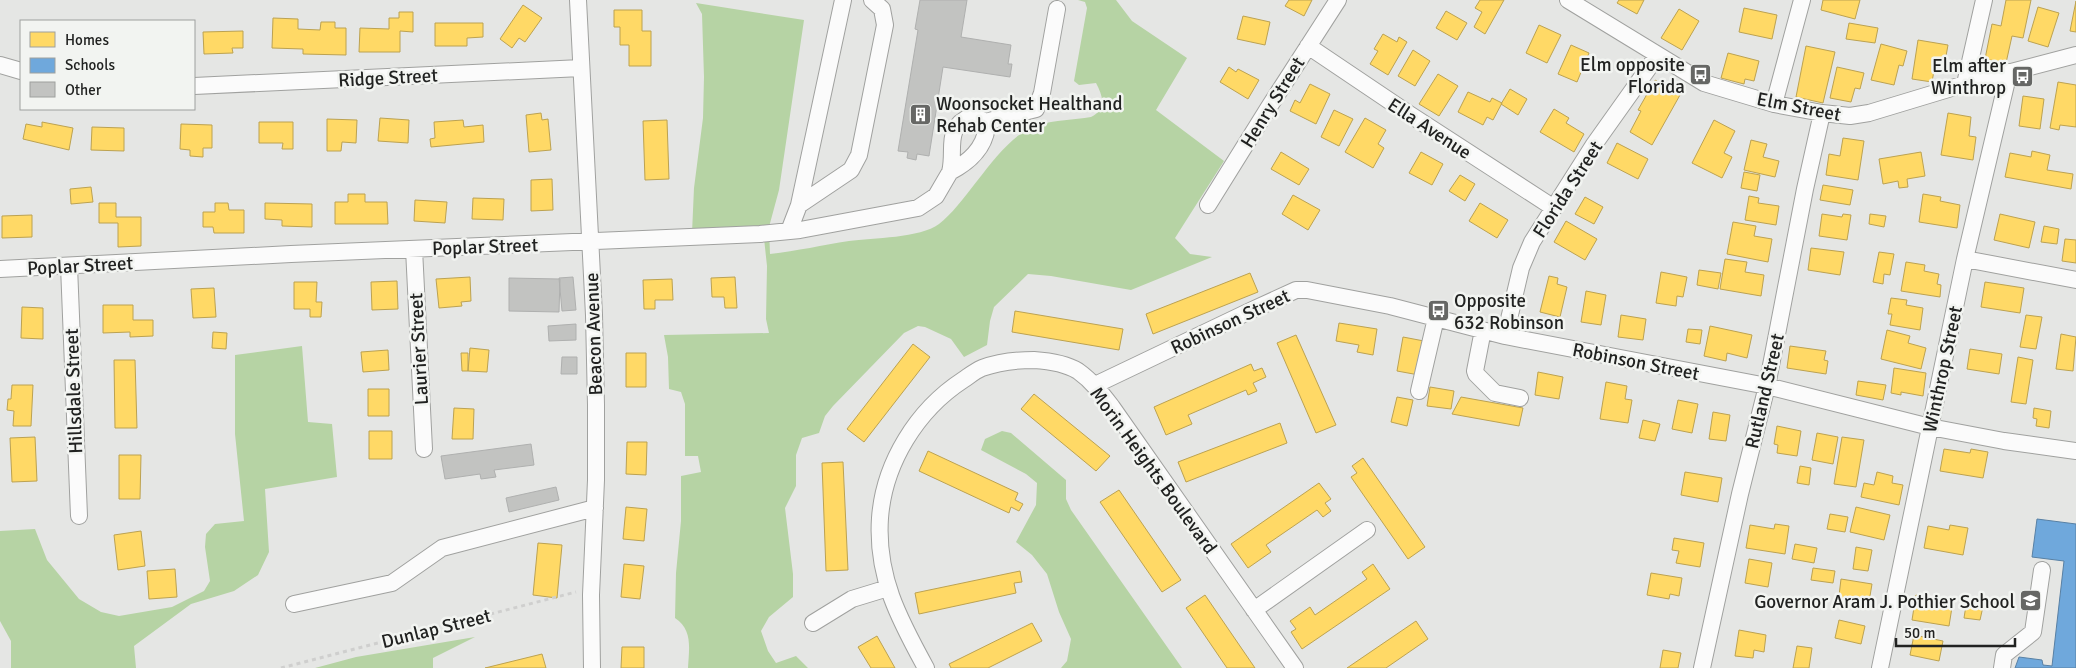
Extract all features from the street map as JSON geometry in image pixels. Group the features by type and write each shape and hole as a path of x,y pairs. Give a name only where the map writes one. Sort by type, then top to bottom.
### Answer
{"street":[{"name":"Beacon Avenue","path":"578,0 596,405 595,508 591,588 592,668"},
{"path":"788,231 799,205 842,0"},
{"path":"799,205 851,170 859,155 885,25 882,9 872,0"},
{"name":"Henry Street","path":"1208,206 1338,0"},
{"name":"Elm Street","path":"1568,0 1704,83 1774,104 1822,113 1850,116 1869,113 1965,84 2076,55"},
{"path":"1774,104 1802,0"},
{"path":"1965,84 1984,0"},
{"path":"984,122 1036,109 1042,92 1056,9"},
{"name":"Ella Avenue","path":"1308,46 1554,208"},
{"name":"Florida Street","path":"1505,336 1521,268 1532,242 1593,146 1657,56"},
{"path":"0,65 20,71"},
{"name":"Ridge Street","path":"195,86 582,68"},
{"name":"Winthrop Street","path":"1880,668 1965,259 2009,72"},
{"name":"Rutland Street","path":"1702,668 1740,494 1767,386 1805,189 1822,113"},
{"name":"Poplar Street","path":"0,269 760,234 788,231 918,208 936,196 950,172 952,140 957,125 962,120 977,116 987,127 978,152 950,172"},
{"name":"Laurier Street","path":"414,249 424,450"},
{"path":"1965,259 2076,280"},
{"name":"Hillsdale Street","path":"69,266 79,516"},
{"name":"Robinson Street","path":"1095,385 1296,290 1322,292 1505,336 1767,386 1930,427 2004,441 2076,451"},
{"path":"1419,391 1436,318"},
{"path":"1483,330 1476,374 1481,381 1496,393 1520,398"},
{"name":"Morin Heights Boulevard","path":"926,668 905,630 883,575 880,518 886,484 898,452 926,410 954,386 980,369 1008,361 1021,360 1049,361 1064,365 1077,371 1095,385 1194,521 1296,668"},
{"path":"294,604 392,583 442,548 595,508"},
{"path":"1254,610 1367,530"},
{"path":"2002,668 2004,655 2033,632 2042,570"},
{"path":"813,623 852,599 888,588"}],"path":[{"name":"Dunlap Street","path":"281,668 591,588"}],"green space":[{"path":"1078,0 1116,0 1132,21 1187,58 1156,110 1224,161 1175,238 1190,254 1212,257 1131,290 1051,276 1028,274 994,307 987,345 964,357 951,339 925,327 918,326 904,333 833,406 825,416 819,433 802,438 796,455 796,486 785,508 793,574 793,597 769,617 761,631 768,651 776,663 796,656 808,668 688,668 689,640 685,628 675,618 676,573 681,521 681,476 701,472 698,456 685,456 685,404 681,392 669,389 668,357 664,335 769,333 766,319 767,266 763,229 692,233 694,188 703,118 704,77 702,14 696,3 804,20 779,190 769,227 770,254 849,241 909,235 931,229 950,214 998,155 1024,131 1044,123 1091,117 1096,114 1100,110 1102,97 1096,83 1079,85 1074,81 1087,8 1085,2"},
{"path":"302,346 308,422 332,424 337,477 265,489 269,552 258,575 234,591 191,604 134,646 136,668 11,668 11,641 0,621 0,531 35,529 47,560 79,599 101,612 119,616 172,607 204,591 210,581 205,547 206,534 215,524 244,521 235,434 235,355"},
{"path":"1002,431 1011,433 1066,480 1066,499 1071,510 1182,668 1061,668 1067,661 1071,639 1059,612 1047,574 1032,555 1016,542 1036,505 1037,483 1026,474 981,450 985,439"},
{"path":"475,637 433,658 433,668 315,668 356,657"}],"building: Homes":[{"path":"1289,0 1312,0 1304,16 1285,6"},
{"path":"1480,0 1504,0 1485,34 1474,27 1482,12 1475,8"},
{"path":"1619,0 1644,0 1637,14 1617,3"},
{"path":"1823,0 1860,0 1855,19 1821,10"},
{"path":"2006,0 2031,0 2023,38 2012,36 2006,63 1985,59 1992,24 2001,26"},
{"path":"2076,1 2076,32 2070,31"},
{"path":"523,5 542,18 525,42 519,38 512,48 500,39"},
{"path":"2038,7 2059,13 2048,47 2028,41"},
{"path":"1744,8 1777,15 1772,39 1739,32"},
{"path":"1679,9 1699,21 1682,50 1661,38"},
{"path":"614,10 642,10 642,31 651,31 651,66 629,66 629,45 620,45 620,27 614,27"},
{"path":"1446,11 1467,23 1457,40 1436,28"},
{"path":"399,12 413,12 413,32 400,31 400,52 359,52 360,28 389,29 389,18 399,18"},
{"path":"1243,16 1270,22 1265,45 1237,39"},
{"path":"273,18 298,19 298,29 320,30 321,22 335,22 335,28 346,28 346,55 303,54 303,49 272,48"},
{"path":"435,23 483,23 483,37 467,38 467,46 435,46"},
{"path":"1849,23 1878,28 1875,43 1846,39"},
{"path":"1539,25 1561,35 1547,63 1526,53"},
{"path":"243,31 243,48 232,48 233,53 204,54 203,32"},
{"path":"1383,34 1397,42 1399,37 1407,42 1388,75 1370,64 1378,51 1374,49"},
{"path":"1918,40 1948,45 1944,67 1935,65 1932,82 1912,79"},
{"path":"1881,44 1907,51 1903,66 1899,65 1894,85 1871,80"},
{"path":"1571,45 1589,53 1577,82 1558,74"},
{"path":"1806,46 1835,52 1823,103 1796,97"},
{"path":"1413,50 1430,61 1415,86 1398,76"},
{"path":"1728,53 1759,61 1754,81 1745,79 1744,84 1721,78"},
{"path":"1229,67 1236,72 1238,69 1259,80 1248,99 1220,82"},
{"path":"1837,67 1864,73 1860,89 1855,88 1851,102 1830,98"},
{"path":"1438,74 1458,86 1439,116 1419,104"},
{"path":"1655,80 1680,95 1652,145 1630,132 1641,111 1638,110"},
{"path":"2058,82 2076,85 2076,127 2060,125 2059,130 2050,128"},
{"path":"1310,84 1330,94 1316,124 1290,111 1295,100 1300,103"},
{"path":"1510,89 1527,99 1518,115 1501,104"},
{"path":"1468,92 1490,102 1492,98 1502,103 1493,120 1487,117 1483,125 1458,112"},
{"path":"2023,96 2044,99 2040,129 2019,126"},
{"path":"1554,109 1569,118 1566,123 1584,134 1574,152 1540,132"},
{"path":"1334,110 1353,119 1339,146 1321,137"},
{"path":"541,113 542,120 548,119 551,150 529,152 526,115"},
{"path":"1948,113 1971,117 1969,136 1976,137 1973,160 1941,155"},
{"path":"380,118 409,120 408,143 378,141"},
{"path":"1365,118 1386,130 1378,144 1384,148 1373,168 1345,152"},
{"path":"327,119 357,120 356,143 342,142 341,151 327,151"},
{"path":"463,120 464,127 483,125 484,142 431,147 430,139 435,138 434,122"},
{"path":"667,120 669,179 645,180 643,121"},
{"path":"1714,120 1735,131 1724,153 1732,157 1722,178 1692,163"},
{"path":"42,122 73,128 69,150 23,139 26,124 42,127"},
{"path":"259,122 293,122 293,149 282,149 283,143 259,143"},
{"path":"181,124 212,125 212,148 203,148 203,157 190,156 190,150 180,149"},
{"path":"92,127 124,128 124,151 91,150"},
{"path":"1843,138 1864,141 1858,180 1826,175 1829,154 1840,156"},
{"path":"1751,140 1767,144 1763,157 1779,161 1775,177 1744,170"},
{"path":"1617,143 1648,159 1638,179 1607,163"},
{"path":"2032,151 2050,155 2047,170 2073,174 2071,189 2005,177 2010,153 2031,157"},
{"path":"1281,152 1309,169 1299,185 1271,169"},
{"path":"1421,152 1443,164 1432,185 1409,173"},
{"path":"1921,152 1925,176 1907,179 1908,187 1899,188 1898,181 1883,184 1879,159"},
{"path":"1744,172 1760,175 1757,191 1741,188"},
{"path":"1460,175 1475,184 1465,201 1449,191"},
{"path":"552,179 553,210 531,211 531,180"},
{"path":"1823,185 1853,190 1850,205 1820,200"},
{"path":"91,187 93,202 71,204 70,189"},
{"path":"348,194 365,194 365,202 387,202 388,224 335,224 335,202 348,202"},
{"path":"1923,194 1941,197 1940,201 1960,205 1957,228 1919,222"},
{"path":"1293,195 1320,210 1308,230 1282,214"},
{"path":"1749,196 1759,198 1758,203 1779,206 1776,225 1745,220"},
{"path":"1585,197 1603,207 1594,224 1575,214"},
{"path":"473,198 504,199 503,220 472,219"},
{"path":"415,200 447,202 445,223 414,221"},
{"path":"99,203 116,203 116,217 141,217 141,246 118,247 118,223 99,223"},
{"path":"215,203 228,203 229,210 244,210 244,233 214,233 213,227 203,227 203,212 215,212"},
{"path":"265,203 312,204 312,227 282,226 282,220 265,219"},
{"path":"1480,203 1508,220 1497,238 1469,221"},
{"path":"1822,214 1842,217 1843,214 1851,215 1847,240 1819,236"},
{"path":"1870,214 1886,216 1884,227 1869,224"},
{"path":"2000,214 2035,222 2029,248 1994,240"},
{"path":"32,215 32,237 2,238 2,216"},
{"path":"1566,221 1597,239 1585,260 1554,242"},
{"path":"1733,222 1756,226 1754,236 1772,239 1768,262 1727,254"},
{"path":"2044,226 2059,229 2057,244 2041,242"},
{"path":"2065,239 2076,240 2076,263 2062,261"},
{"path":"1811,248 1844,252 1840,275 1808,270"},
{"path":"1879,252 1894,254 1890,275 1884,274 1883,284 1873,282"},
{"path":"1725,259 1747,262 1745,272 1764,275 1761,296 1720,289"},
{"path":"1906,262 1925,265 1924,271 1939,274 1937,284 1941,285 1940,297 1901,291"},
{"path":"1699,270 1721,273 1718,289 1697,285"},
{"path":"1661,272 1687,277 1683,297 1677,296 1676,306 1656,303"},
{"path":"1250,273 1258,292 1153,334 1146,314"},
{"path":"1549,276 1558,278 1557,284 1567,287 1560,317 1540,312"},
{"path":"470,277 471,301 461,302 462,306 439,308 436,279"},
{"path":"735,277 737,308 725,308 724,297 712,297 711,278"},
{"path":"672,279 673,300 655,300 655,309 644,309 643,280"},
{"path":"397,281 398,309 372,310 371,282"},
{"path":"294,282 317,282 316,302 322,302 321,317 310,317 310,309 294,309"},
{"path":"1985,282 2024,288 2020,313 1981,307"},
{"path":"214,288 216,317 193,318 191,289"},
{"path":"1586,291 1606,295 1601,325 1581,322"},
{"path":"1891,298 1907,300 1906,305 1923,308 1920,330 1890,325 1892,314 1888,314"},
{"path":"103,305 133,305 133,320 153,320 153,336 130,337 130,332 103,333"},
{"path":"22,307 43,308 43,339 21,338"},
{"path":"1015,311 1123,329 1119,350 1012,332"},
{"path":"1621,315 1646,319 1643,340 1618,337"},
{"path":"2026,315 2042,317 2036,349 2020,347"},
{"path":"1339,323 1377,329 1373,355 1357,352 1359,345 1336,341"},
{"path":"1710,326 1752,335 1747,358 1727,353 1726,361 1704,356"},
{"path":"1688,329 1702,330 1700,344 1686,342"},
{"path":"1887,330 1910,336 1908,343 1926,348 1921,369 1881,359"},
{"path":"213,332 227,333 226,349 212,348"},
{"path":"2061,334 2076,337 2073,371 2056,369"},
{"path":"1296,335 1336,425 1316,433 1277,343"},
{"path":"1403,337 1424,341 1419,375 1397,371"},
{"path":"913,344 930,357 864,442 847,429"},
{"path":"1790,346 1826,351 1824,360 1828,361 1826,374 1787,368"},
{"path":"470,348 489,350 487,372 468,371"},
{"path":"1970,349 2002,354 1999,374 1967,369"},
{"path":"388,350 389,370 363,372 361,352"},
{"path":"461,353 468,353 468,371 462,371"},
{"path":"626,353 646,353 646,387 626,387"},
{"path":"2018,357 2033,360 2026,404 2011,402"},
{"path":"114,360 135,360 137,428 115,428"},
{"path":"1251,364 1254,371 1262,368 1266,377 1253,383 1257,391 1248,395 1246,390 1188,415 1192,424 1166,435 1154,407"},
{"path":"1894,368 1926,373 1923,396 1901,392 1901,395 1891,393"},
{"path":"1538,372 1563,377 1559,399 1535,395"},
{"path":"1858,381 1886,385 1883,400 1856,395"},
{"path":"1606,382 1627,386 1625,399 1632,400 1628,423 1600,419"},
{"path":"12,385 33,385 31,426 13,426 14,411 7,410 8,399 11,399"},
{"path":"1430,387 1454,391 1451,409 1427,406"},
{"path":"368,389 389,389 389,416 368,416"},
{"path":"1034,394 1110,456 1096,471 1021,409"},
{"path":"1397,397 1413,400 1407,426 1391,422"},
{"path":"1461,397 1523,408 1519,426 1452,414"},
{"path":"1678,400 1698,404 1692,433 1672,429"},
{"path":"454,408 474,409 473,439 452,439"},
{"path":"2034,408 2051,411 2049,428 2036,426 2037,419 2033,418"},
{"path":"1713,412 1730,415 1726,441 1709,439"},
{"path":"1643,420 1660,424 1655,441 1639,438"},
{"path":"1280,423 1287,443 1186,482 1178,462"},
{"path":"1777,426 1801,431 1797,456 1777,453 1778,445 1774,444"},
{"path":"369,431 392,431 392,459 369,459"},
{"path":"1817,433 1838,437 1833,464 1812,460"},
{"path":"35,437 37,481 12,482 10,438"},
{"path":"1842,437 1864,440 1856,487 1834,484"},
{"path":"627,442 647,442 646,475 626,474"},
{"path":"1944,449 1970,453 1971,449 1988,452 1983,478 1940,471"},
{"path":"928,451 1018,493 1015,500 1023,504 1019,511 1011,507 1009,513 919,471"},
{"path":"119,455 141,455 140,499 119,499"},
{"path":"1363,458 1425,547 1408,559 1351,477 1357,473 1352,466"},
{"path":"843,462 848,570 826,571 822,463"},
{"path":"1800,466 1811,468 1809,485 1797,483"},
{"path":"1685,472 1722,478 1718,502 1681,495"},
{"path":"1877,472 1893,476 1892,483 1903,485 1899,505 1861,497 1864,483 1874,485"},
{"path":"1319,483 1331,499 1325,503 1331,511 1323,517 1317,510 1266,545 1271,552 1248,568 1231,544"},
{"path":"1119,490 1181,580 1162,592 1100,502"},
{"path":"626,507 647,509 644,541 623,539"},
{"path":"1856,507 1890,515 1884,540 1850,532"},
{"path":"1830,514 1848,517 1845,532 1827,529"},
{"path":"1775,524 1789,526 1785,554 1746,548 1750,525 1774,529"},
{"path":"1950,525 1968,528 1963,555 1924,548 1928,526 1949,530"},
{"path":"141,531 145,566 118,570 114,535"},
{"path":"1674,538 1704,543 1700,567 1676,563 1679,551 1672,550"},
{"path":"538,543 562,545 557,598 533,595"},
{"path":"1795,544 1817,548 1814,563 1792,559"},
{"path":"1856,547 1872,550 1868,571 1853,569"},
{"path":"1749,559 1772,563 1768,587 1745,583"},
{"path":"624,564 644,566 640,599 621,597"},
{"path":"1373,564 1390,589 1302,649 1291,632 1296,629 1290,621 1310,607 1315,615 1367,579 1362,572"},
{"path":"1813,568 1835,571 1833,583 1811,580"},
{"path":"175,569 177,597 149,599 147,571"},
{"path":"1020,571 1022,582 1014,583 1016,593 919,614 915,593"},
{"path":"1651,573 1682,578 1679,596 1670,594 1669,599 1647,595"},
{"path":"1841,579 1872,584 1868,608 1838,604"},
{"path":"1205,595 1255,668 1227,668 1186,608"},
{"path":"1916,595 1953,601 1949,626 1912,620"},
{"path":"1967,599 1984,602 1980,620 1964,618"},
{"path":"1839,620 1865,626 1861,644 1835,638"},
{"path":"1416,621 1428,639 1386,668 1347,668"},
{"path":"1032,623 1042,641 988,668 951,668 949,664"},
{"path":"1739,630 1766,635 1764,652 1754,650 1753,658 1735,656"},
{"path":"1914,635 1943,641 1939,661 1910,655"},
{"path":"877,636 895,668 871,668 858,647"},
{"path":"1797,646 1812,648 1809,668 1793,668"},
{"path":"622,647 644,647 644,668 621,668"},
{"path":"1663,650 1681,653 1678,668 1660,668"},
{"path":"542,654 546,668 485,668"}],"building: Schools":[{"name":"Governor Aram J. Pothier School","path":"2037,519 2076,524 2076,668 2015,668 2019,657 2042,660 2043,665 2052,666 2064,561 2032,557"}],"building: Other":[{"name":"Woonsocket Healthand Rehab Center","path":"920,0 967,0 961,37 1011,45 1008,64 1012,64 1010,77 943,67 929,156 917,154 916,160 907,158 908,152 898,151 918,30 915,29"},
{"path":"573,277 576,310 562,311 559,278"},
{"path":"509,278 560,279 559,312 509,311"},
{"path":"576,324 576,340 549,341 548,326"},
{"path":"562,357 577,357 577,374 561,374"},
{"path":"531,444 534,465 494,470 496,477 481,479 480,474 445,479 441,456"},
{"path":"556,487 559,500 509,512 506,498"}],"place":[{"name":"Elm opposite Florida","path":"1701,75"},
{"name":"Elm after Winthrop","path":"2022,76"},
{"name":"Woonsocket Healthand Rehab Center","path":"920,114"},
{"name":"Opposite 632 Robinson","path":"1438,311"},
{"name":"Governor Aram J. Pothier School","path":"2031,601"}]}
